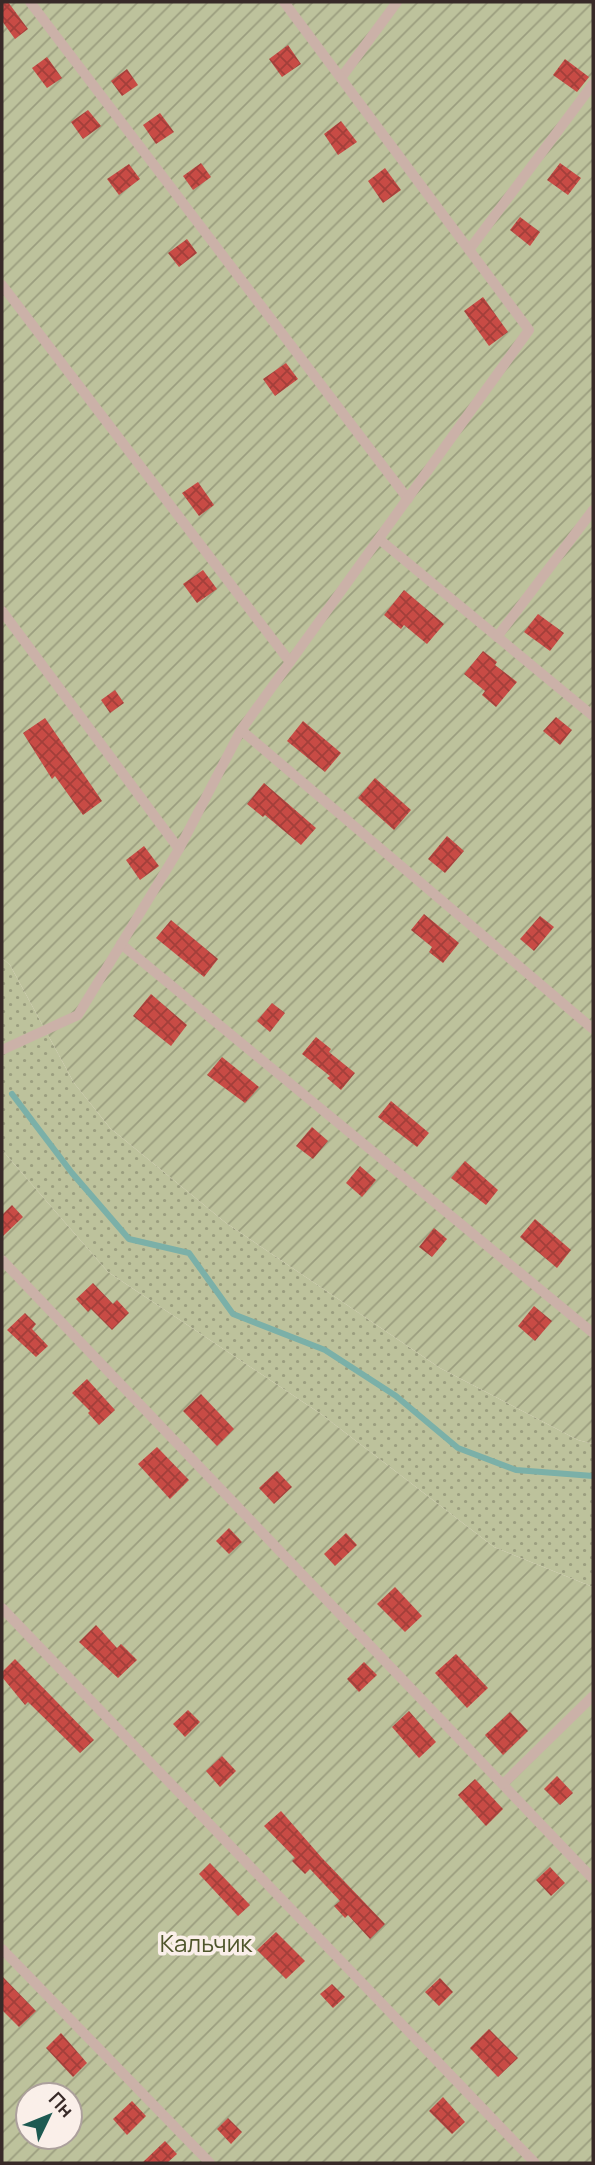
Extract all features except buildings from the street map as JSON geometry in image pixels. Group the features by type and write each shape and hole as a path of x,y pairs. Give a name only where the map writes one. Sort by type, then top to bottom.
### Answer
{"lane":[{"path":"30,2 408,499"},
{"path":"2,1050 78,1015 179,849 241,730 529,330 284,2"},
{"path":"341,78 397,2"},
{"path":"469,250 593,84"},
{"path":"2,285 290,662"},
{"path":"497,637 593,510"},
{"path":"379,539 593,716"},
{"path":"2,611 179,849"},
{"path":"241,730 593,1030"},
{"path":"121,944 593,1333"},
{"path":"2,1260 593,1879"},
{"path":"2,1608 535,2163"},
{"path":"503,1784 593,1696"},
{"path":"2,1949 210,2163"}],"green space":[{"path":"2,2 593,2 593,1444 578,1440 440,1368 226,1223 110,1128 74,1083 10,965 2,958"},
{"path":"2,958 10,965 74,1083 110,1128 226,1223 440,1368 578,1440 593,1444 593,1587 494,1547 321,1414 108,1272 2,1150"},
{"name":"Кальчик","path":"2,1150 108,1272 321,1414 494,1547 593,1587 593,2163 2,2163"}],"waterway":[{"path":"12,1094 72,1173 129,1239 189,1253 233,1314 325,1350 396,1396 458,1448 516,1470 593,1476"}]}
